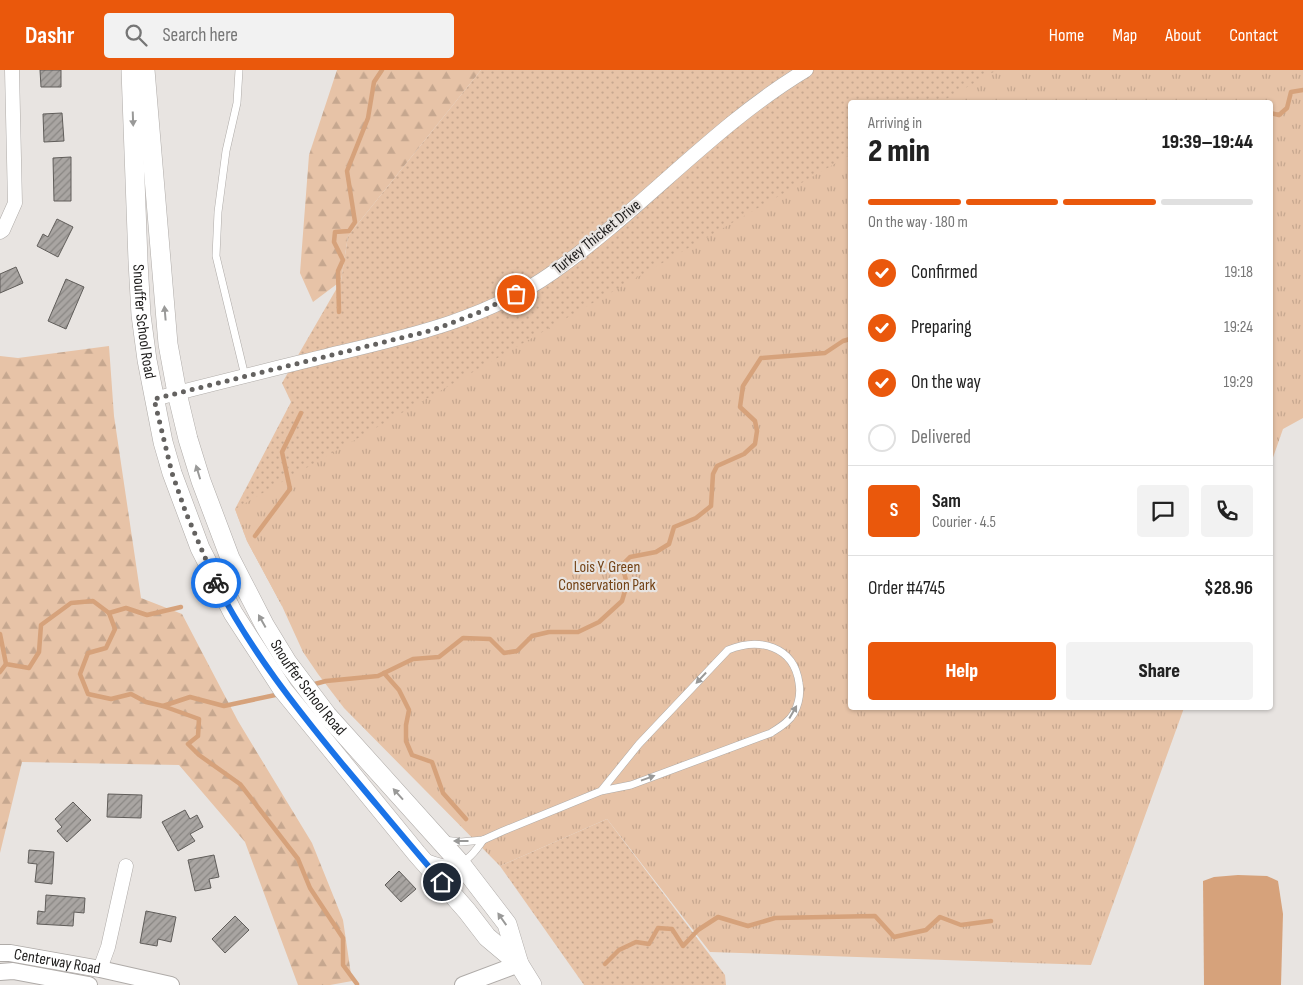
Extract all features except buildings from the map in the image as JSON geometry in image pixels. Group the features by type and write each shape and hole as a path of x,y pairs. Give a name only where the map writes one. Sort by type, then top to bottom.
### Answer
{"main road":[{"name":"Snouffer School Road","path":"131,70 141,315 154,399 172,473 200,548 233,613 265,664 304,718 487,937 519,964"},
{"name":"Snouffer School Road","path":"145,70 161,241 165,315 177,393 201,481 230,558 265,626 288,662 327,715 461,864 507,924 519,964 532,985"}],"street":[{"path":"0,232 3,230 15,202 12,70"},
{"name":"Turkey Thicket Drive","path":"154,399 433,330 480,312 516,294 551,274 592,243 745,112 782,84 806,70"},
{"path":"94,985 108,947 126,866"},
{"name":"Centerway Road","path":"0,953 100,968 171,985"},
{"path":"463,985 519,964"},
{"path":"491,985 519,964"},
{"name":"Centerway Road","path":"0,972 13,971 88,985"}],"lane":[{"path":"239,70 238,103 226,150 218,212 216,256 245,376"},
{"path":"438,840 460,842 483,840 601,791 658,775 771,733 786,724 794,714 799,702 798,677 789,659 774,647 761,644 739,645 728,650 639,744 601,791"},
{"path":"417,854 440,862 461,864 473,856 483,840"}],"green space":[{"path":"337,70 481,70 348,236 341,281 313,302 300,273 309,155"},
{"path":"481,70 1186,70 1159,100 848,100 848,269 282,606 247,541 235,509 291,402 282,383 341,281 348,236"},
{"path":"997,70 1303,70 1303,418 1283,429 1273,457 1273,100 944,100"},
{"name":"Lois Y. Green Conservation Park","path":"848,156 848,710 1183,710 1091,965 710,952 607,819 500,866 344,708 318,674 303,652 282,606 247,541 235,509"},
{"path":"109,346 114,416 141,598 182,614 238,721 312,843 343,920 352,981 330,985 298,985 245,842 179,765 22,762 0,853 0,356 18,358"},
{"path":"607,819 725,975 726,985 584,985 500,866"}],"shaded area":[{"path":"1238,875 1267,876 1278,881 1283,914 1281,985 1204,985 1203,881 1214,877"}],"waterway":[{"path":"339,312 338,271 343,260 334,242 335,232 349,231 355,222 347,171 368,118 374,82 382,70"},
{"path":"1273,114 1279,115 1287,108 1291,92 1303,90"},
{"path":"311,685 326,681 378,676 413,659 439,657 463,638 490,639 504,653 517,651 532,636 549,632 578,632 599,622 622,601 627,584 622,565 630,557 656,552 669,544 674,527 696,518 711,506 713,474 717,466 744,454 755,444 757,431 755,421 740,407 743,386 761,358 825,353 848,340"},
{"path":"255,536 290,489 282,452 301,413"},
{"path":"0,634 6,664 29,668 39,652 41,625 71,603 93,601 109,613 115,629 106,648 88,653 80,674 88,694 111,699 131,694 146,702 163,706 190,697 224,706 280,694"},
{"path":"109,613 126,608 147,615 181,607"},
{"path":"0,672 6,664"},
{"path":"384,673 399,690 409,710 406,725 406,741 412,755 432,762 443,793 466,819"},
{"path":"163,706 199,719 198,736 188,744 199,755 240,784 298,859 310,888 343,938 343,965 357,984"},
{"path":"605,964 619,950 636,942 649,944 658,928 672,929 683,946 698,930 718,917 748,926 775,918 875,916 894,937 926,930 940,917 961,925 991,921"}],"way so far":[{"path":"216,583 186,513 172,473 154,399 433,330 480,312 516,294"}],"route":[{"path":"216,583 265,664 304,718 442,882"}]}
